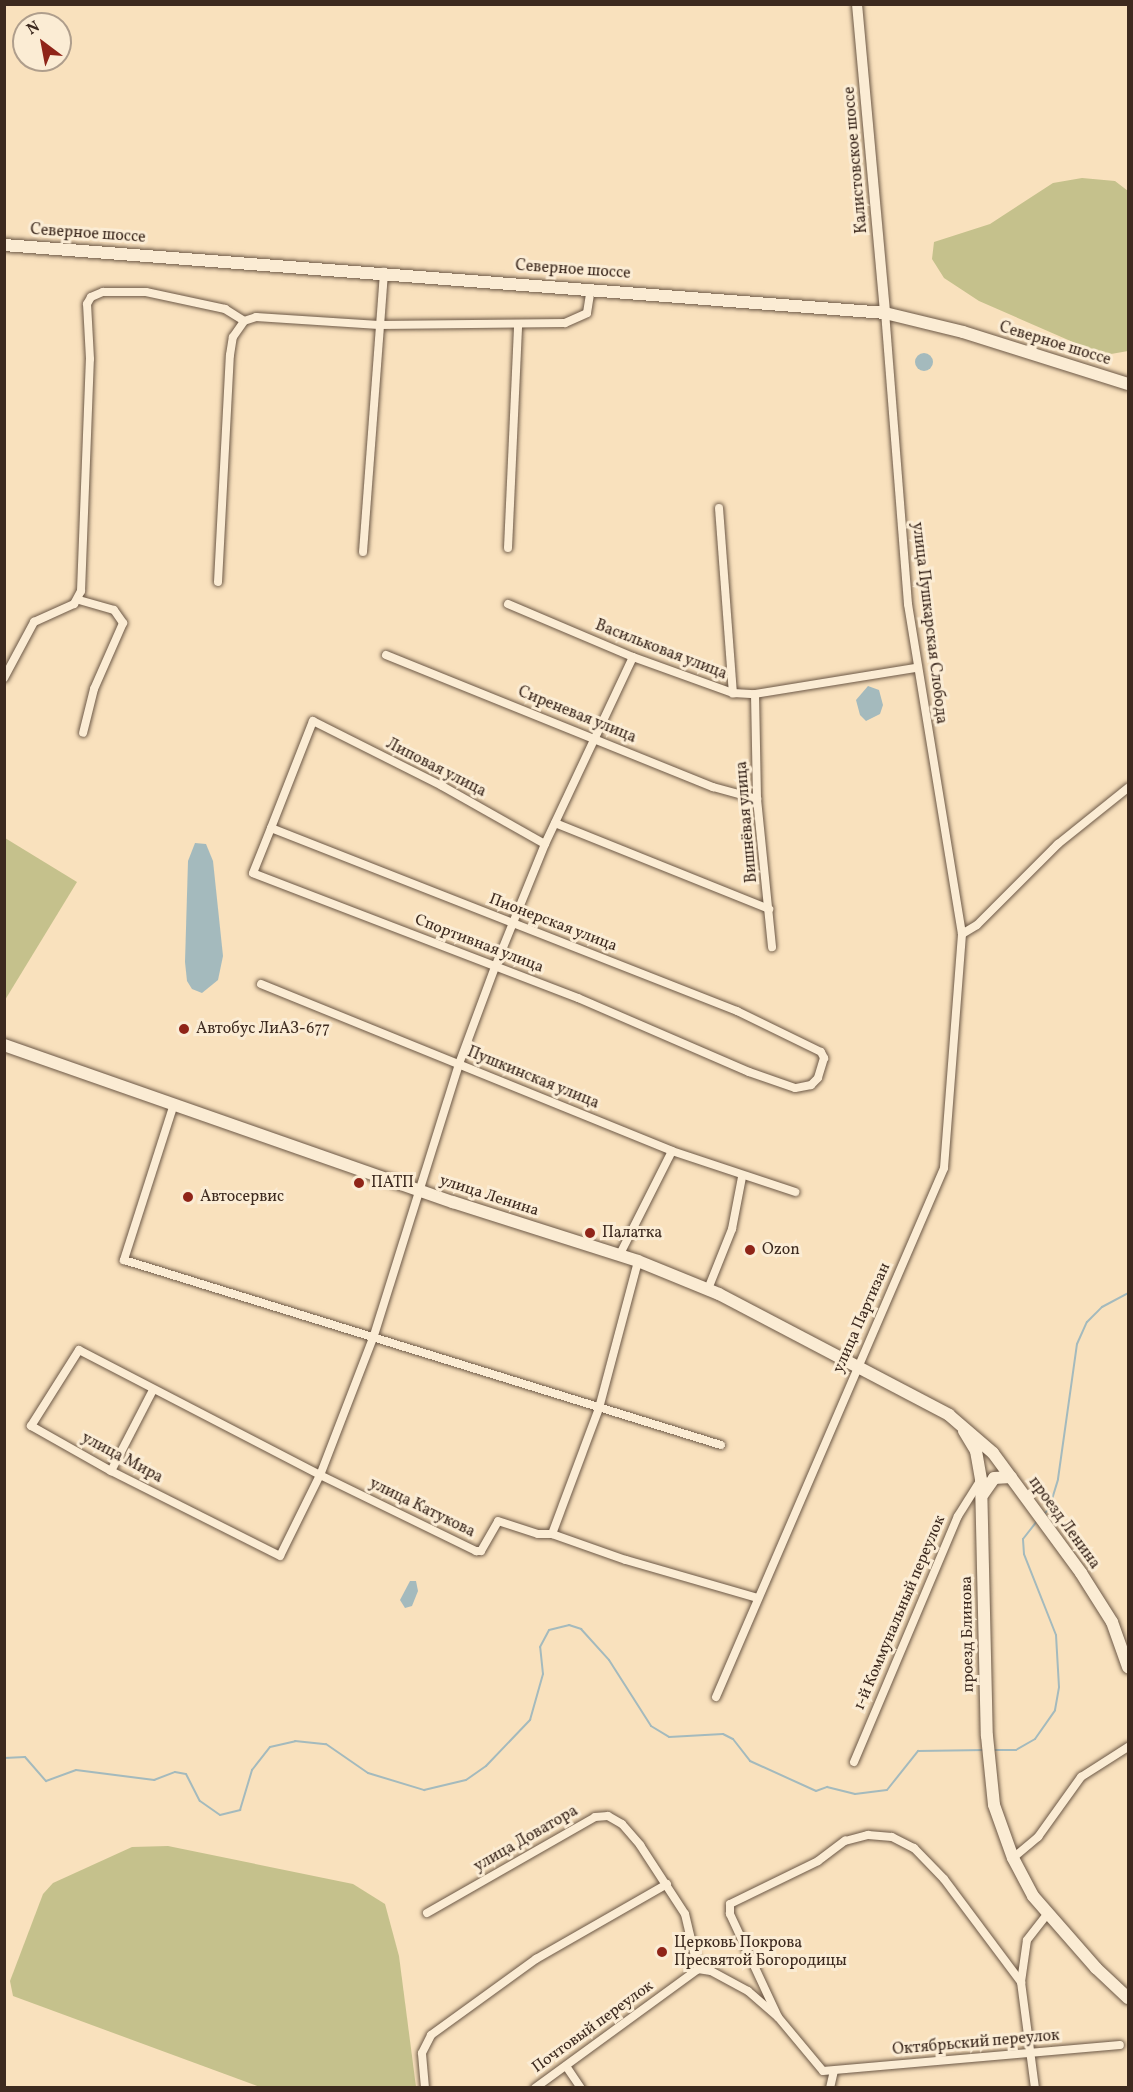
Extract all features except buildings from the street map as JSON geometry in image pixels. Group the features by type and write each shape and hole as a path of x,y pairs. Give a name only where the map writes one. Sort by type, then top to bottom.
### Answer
{"main road":[{"name":"Северное шоссе","path":"4,245 384,272 885,313 963,332 1128,384"},
{"name":"улица Ленина","path":"4,1045 173,1107 421,1192 638,1261 708,1289 949,1415"},
{"name":"проезд Ленина","path":"949,1415 983,1442 1046,1526 1112,1622 1128,1667"},
{"name":"проезд Блинова","path":"949,1415 971,1441 981,1480 988,1762 994,1805 1013,1858 1047,1914 1128,1998"},
{"path":"981,1500 988,1482 999,1475 1011,1477"}],"street":[{"name":"Калистовское шоссе","path":"856,4 885,313"},
{"path":"363,552 384,272"},
{"path":"218,582 230,355 233,336 244,321 256,317 379,325 565,323 587,313 591,288"},
{"path":"79,600 90,358 87,304 91,297 103,292 146,292 225,309 244,321"},
{"name":"улица Пушкарская Слобода","path":"885,313 902,547 916,668 962,934"},
{"path":"508,548 518,324"},
{"path":"719,508 733,693"},
{"path":"4,678 34,622 79,600 114,610 123,623 94,689 83,733"},
{"name":"Васильковая улица","path":"508,604 633,657 733,693 755,694 916,668"},
{"name":"Сиреневая улица","path":"386,655 713,787 757,800"},
{"path":"320,1475 373,1338 421,1192 459,1064 495,967 545,844 597,739 633,657"},
{"name":"Вишнёвая улица","path":"755,694 757,800 770,909 772,947"},
{"name":"Спортивная улица","path":"313,721 253,873 495,967 795,1088 811,1085 818,1078 824,1058 821,1052"},
{"name":"Липовая улица","path":"313,721 442,786 545,844"},
{"path":"962,934 977,925 1058,844 1128,788"},
{"path":"555,823 770,909"},
{"name":"Пионерская улица","path":"271,828 737,1011 821,1052"},
{"name":"улица Партизан","path":"716,1697 856,1366 944,1168 962,934"},
{"name":"Пушкинская улица","path":"261,984 672,1151 742,1177 795,1192"},
{"path":"173,1107 124,1260 721,1445"},
{"path":"620,1254 672,1151"},
{"path":"708,1289 732,1229 742,1177"},
{"path":"552,1534 599,1408 638,1261"},
{"name":"улица Катукова","path":"79,1350 320,1475 476,1551 481,1551 498,1521 538,1534 552,1534 626,1560 758,1598"},
{"name":"улица Мира","path":"79,1350 31,1426 111,1471 280,1556 320,1475"},
{"path":"111,1471 153,1390"},
{"name":"1-й Коммунальный переулок","path":"854,1762 958,1516 981,1480"},
{"path":"1013,1858 1038,1837 1081,1777 1128,1747"},
{"name":"улица Доватора","path":"427,1914 601,1815 622,1824 667,1884 690,1925 698,1969"},
{"path":"830,2088 834,2071 823,2071 814,2065 778,2017 730,1914 730,1905 807,1868 856,1837 892,1837 914,1848 959,1898 990,1945 1021,1982"},
{"path":"425,2088 422,2053 431,2036 536,1959 667,1884"},
{"path":"1035,2088 1021,1982 1027,1941 1047,1914"},
{"path":"698,1969 711,1971 747,1991 778,2017"},
{"name":"Почтовый переулок","path":"535,2088 698,1969"},
{"name":"Октябрьский переулок","path":"834,2071 1120,2045"},
{"path":"566,2066 581,2088"}],"shaded area":[{"path":"1082,178 1115,181 1128,191 1128,351 1111,354 1082,346 979,301 944,278 932,259 934,242 990,224 1053,183"},
{"path":"924,353 930,356 933,362 930,368 924,371 918,368 915,362 918,356"},
{"path":"868,686 879,690 883,705 880,714 866,721 860,715 856,700"},
{"path":"5,838 77,882 5,1000"},
{"path":"195,843 206,844 213,861 223,956 218,980 202,993 192,989 187,981 185,962 188,861"},
{"path":"410,1581 416,1581 418,1591 412,1606 405,1608 400,1600"},
{"path":"168,1846 353,1884 385,1904 399,1956 416,2087 260,2087 13,1996 10,1981 43,1894 53,1883 132,1847"}],"waterway":[{"path":"1043,1515 1049,1509 1058,1479 1077,1344 1087,1322 1102,1307 1128,1293"},
{"path":"994,1750 1016,1750 1035,1739 1055,1710 1059,1687 1056,1635 1024,1554 1023,1539 1037,1521"},
{"path":"4,1758 25,1757 46,1781 76,1770 154,1780 175,1772 186,1774 200,1801 220,1815 240,1810 252,1770 270,1747 295,1741 326,1744 368,1773 424,1790 466,1780 486,1766 530,1720 543,1674 540,1647 549,1630 569,1625 581,1629 609,1660 651,1726 669,1737 723,1734 733,1739 750,1761 816,1791 827,1787 855,1794 887,1790 918,1751 985,1750"}],"place":[{"name":"Автобус ЛиАЗ-677","path":"184,1029"},
{"name":"ПАТП","path":"359,1183"},
{"name":"Автосервис","path":"188,1197"},
{"name":"Палатка","path":"590,1233"},
{"name":"Ozon","path":"750,1250"},
{"name":"Церковь Покрова Пресвятой Богородицы","path":"662,1952"}]}
